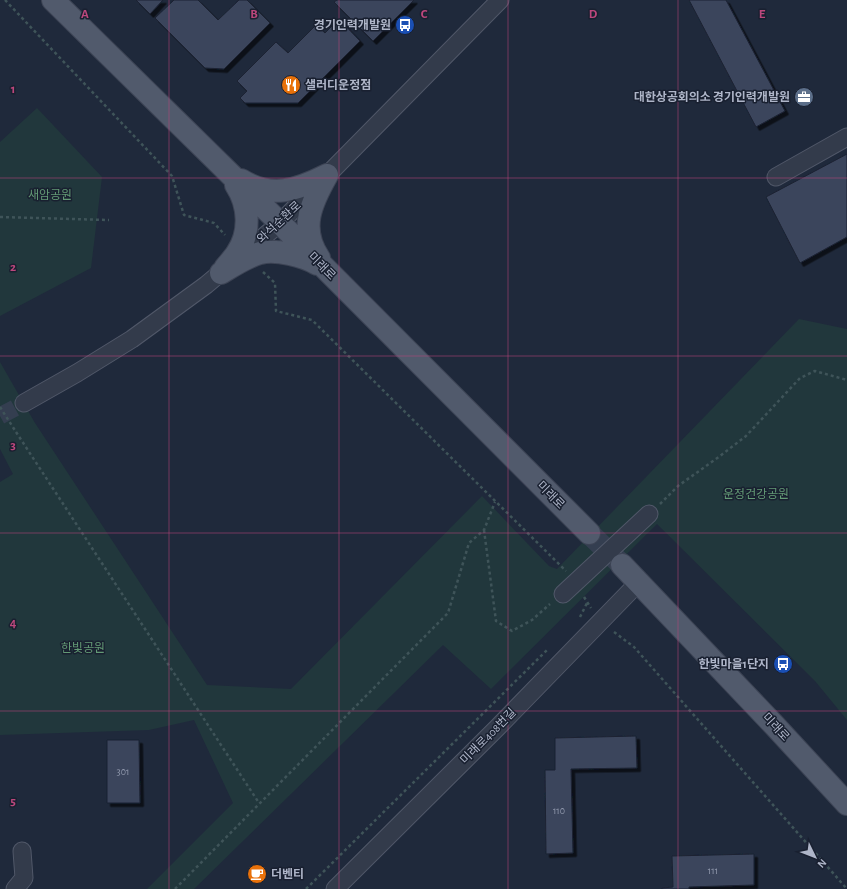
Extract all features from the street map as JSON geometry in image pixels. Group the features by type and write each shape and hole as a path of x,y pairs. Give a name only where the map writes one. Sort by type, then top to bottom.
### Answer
{"main road":[{"name":"미래로","path":"53,0 280,223 589,533"},
{"path":"229,174 248,185 265,190 285,191 305,186 327,176"},
{"path":"221,273 238,252 246,233 247,214 242,194 229,174"},
{"path":"327,176 315,196 309,215 309,233 314,251 329,272"},
{"path":"221,273 244,259 262,253 286,253 308,258 329,272"},
{"name":"미래로","path":"622,565 776,726 847,804"}],"street":[{"name":"와석순환로","path":"24,403 77,373 132,339 206,286 280,223 500,0"},
{"path":"776,177 847,137"},
{"path":"563,594 649,514"},
{"name":"미래로408번길","path":"335,889 497,728 639,582"},
{"path":"15,889 24,878 22,851"}],"path":[{"path":"0,217 109,220"},
{"path":"649,514 678,486 746,436 800,378 815,371 847,380"},
{"path":"0,407 259,803"},
{"path":"175,889 448,613 469,543 484,530 495,502 571,575"},
{"path":"484,530 496,621 512,631 532,620 563,594"},
{"path":"582,592 587,603 601,621 622,639 634,646 847,889"},
{"path":"578,620 587,603"},
{"path":"306,889 550,647"}],"green space":[{"name":"새암공원","path":"37,108 102,177 91,268 0,316 0,142"},
{"name":"한빛공원","path":"799,319 847,329 847,720 815,681 657,524 491,689 443,645 194,889 147,889 233,803 194,720 149,730 0,735 0,482 13,474 0,449 0,362 35,423 207,685 291,689 482,496 549,566 557,569"}],"building":[{"path":"136,0 163,0 150,14"},
{"path":"174,0 198,0 218,20 239,0 247,0 270,23 224,69 205,68 155,18"},
{"path":"337,0 414,0 373,41 334,2"},
{"path":"689,0 726,0 785,111 756,127"},
{"path":"339,19 360,41 298,103 245,103 240,98 247,91 237,81 276,42 288,53 316,25 325,33"},
{"path":"847,154 847,237 800,263 766,197"},
{"path":"636,736 637,768 571,769 573,853 546,854 545,770 555,770 555,738"},
{"path":"107,740 139,740 140,803 107,803"},
{"path":"754,854 754,885 662,889 673,887 672,856"}],"tunnel":[{"path":"0,416 24,403"},
{"path":"589,533 622,565"}],"place":[{"name":"경기인력개발원","path":"405,25"},
{"name":"샐러디운정점","path":"291,85"},
{"name":"대한상공회의소 경기인력개발원","path":"804,97"},
{"name":"한빛마을1단지","path":"783,664"},
{"name":"더벤티","path":"257,874"}],"park label":[{"name":"운정건강공원","path":"756,494"}]}
